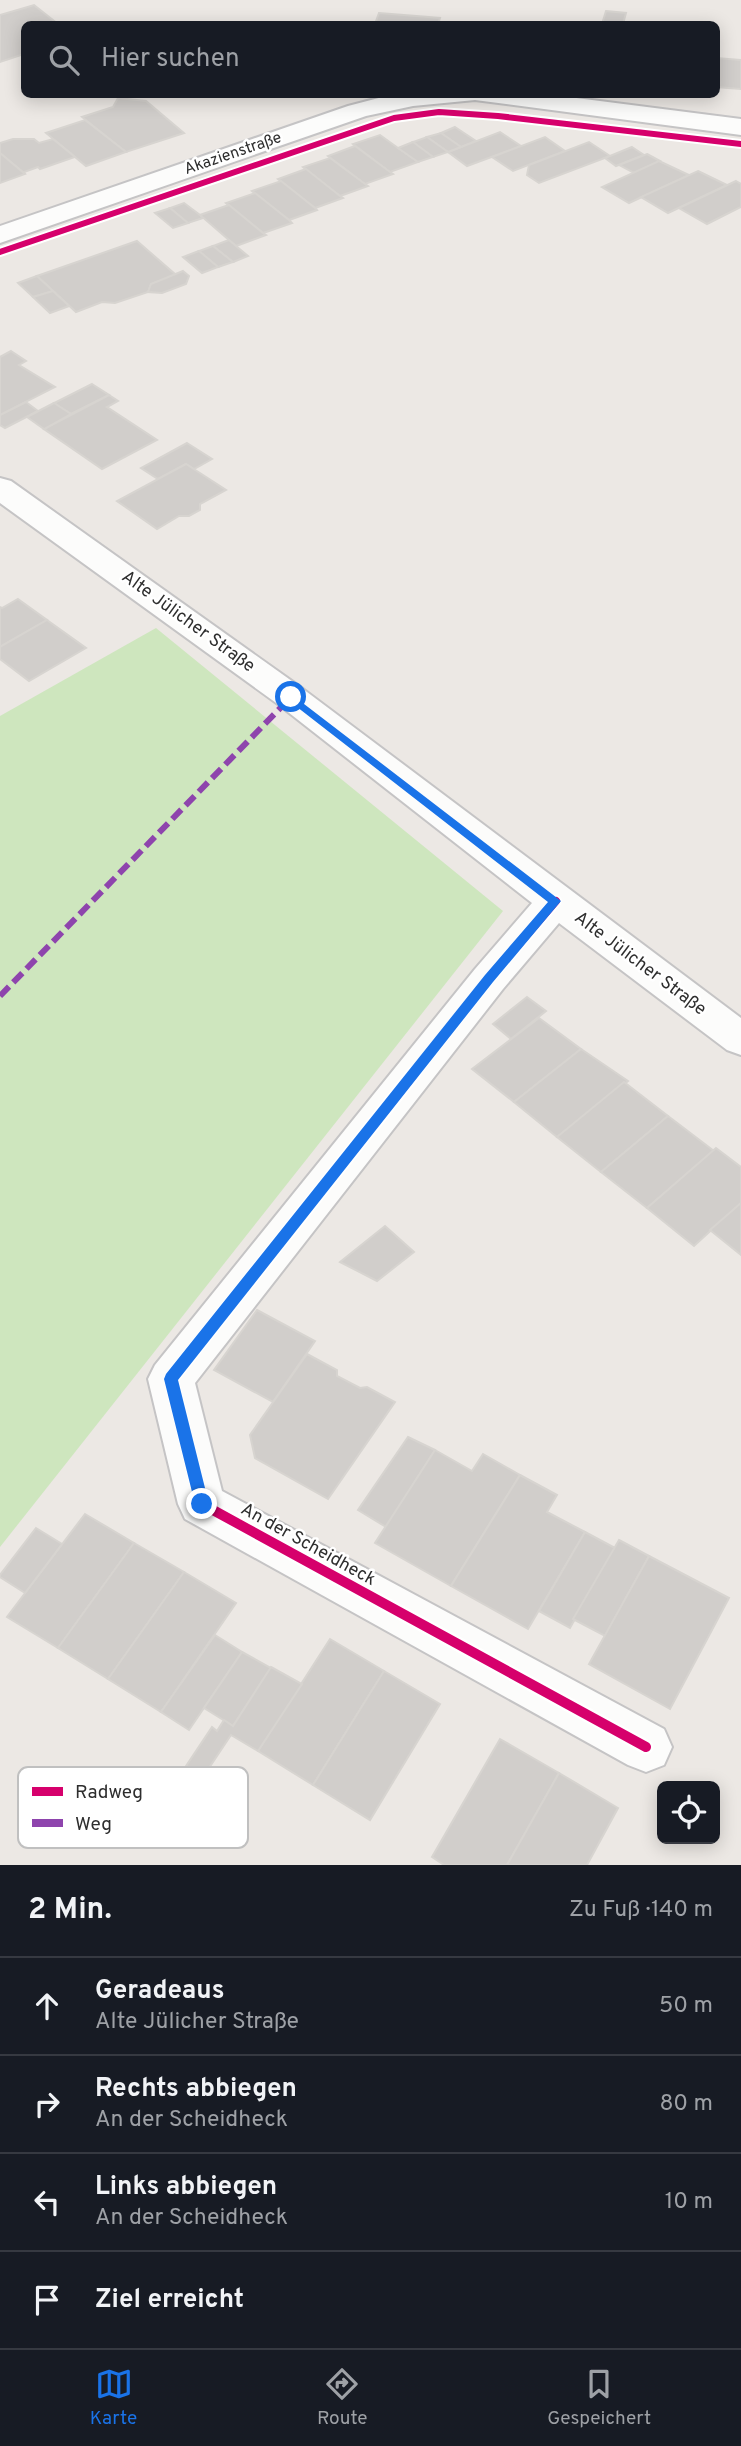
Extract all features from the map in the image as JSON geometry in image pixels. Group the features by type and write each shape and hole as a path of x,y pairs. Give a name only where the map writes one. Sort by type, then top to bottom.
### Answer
{"street":[{"name":"Akazienstraße","path":"0,235 357,111 391,101 414,98"},
{"path":"512,98 741,127"},
{"name":"Alte Jülicher Straße","path":"4,495 291,697 555,901 741,1039"},
{"name":"An der Scheidheck","path":"555,901 489,979 171,1379 202,1504 646,1747"}],"green space":[{"path":"156,628 503,911 0,1547 0,716"}],"building":[{"path":"34,5 54,21 21,21 21,55 0,62 0,15"},
{"path":"606,11 626,13 624,21 603,21"},
{"path":"379,13 440,18 439,21 376,21"},
{"path":"720,58 741,60 741,89 720,87"},
{"path":"118,98 146,101 184,133 126,152 82,117 113,107"},
{"path":"85,120 126,152 86,166 46,133"},
{"path":"455,127 476,141 461,147 441,133"},
{"path":"500,132 521,146 467,166 448,152"},
{"path":"441,133 461,147 448,152 427,137"},
{"path":"380,135 418,162 390,172 353,144"},
{"path":"427,137 448,152 433,157 413,142"},
{"path":"545,137 565,151 513,171 492,157"},
{"path":"13,139 34,139 39,143 53,139 75,157 40,169 38,167 24,172 25,174 0,153 0,143"},
{"path":"413,142 433,157 418,162 398,148"},
{"path":"589,142 610,156 539,183 527,175 529,165"},
{"path":"355,146 393,174 365,184 328,156"},
{"path":"632,147 644,155 616,166 605,158"},
{"path":"0,153 25,174 0,183"},
{"path":"647,154 660,161 634,173 619,165"},
{"path":"330,158 368,186 340,196 303,167"},
{"path":"659,161 689,175 629,203 602,187"},
{"path":"306,169 343,198 315,208 278,179"},
{"path":"698,171 727,185 668,213 641,197"},
{"path":"281,181 317,210 289,220 252,191"},
{"path":"736,181 741,184 741,207 707,224 679,208"},
{"path":"255,193 292,223 263,233 226,203"},
{"path":"184,203 203,218 188,223 170,208"},
{"path":"229,205 266,235 236,246 200,215"},
{"path":"170,208 188,223 173,228 155,213"},
{"path":"229,240 248,256 233,262 213,246"},
{"path":"137,241 176,275 151,284 148,292 115,303 102,302 76,312 37,276"},
{"path":"213,246 233,262 218,267 199,251"},
{"path":"199,251 218,267 202,273 183,257"},
{"path":"183,271 189,276 186,284 162,293 148,292 151,284"},
{"path":"37,276 53,291 33,297 18,283"},
{"path":"53,291 69,306 50,313 33,297"},
{"path":"11,351 26,361 19,365 55,387 0,415 0,357"},
{"path":"92,384 109,395 71,414 54,403"},
{"path":"109,395 118,401 107,407 157,440 102,469 44,429"},
{"path":"26,402 38,411 5,428 0,425 0,415"},
{"path":"54,403 71,414 44,429 27,417"},
{"path":"187,443 212,459 194,469 186,464 158,479 141,468"},
{"path":"186,464 226,490 200,504 200,510 189,516 179,516 157,529 117,501"},
{"path":"18,599 47,620 0,647 0,607"},
{"path":"47,620 86,648 29,681 0,659 0,647"},
{"path":"527,997 546,1011 511,1039 493,1024"},
{"path":"539,1018 581,1049 514,1102 472,1069"},
{"path":"581,1049 628,1081 557,1137 514,1102"},
{"path":"624,1082 668,1116 601,1172 557,1137"},
{"path":"668,1116 714,1151 647,1208 601,1172"},
{"path":"716,1148 741,1167 741,1203 694,1246 647,1208"},
{"path":"741,1203 741,1255 710,1230"},
{"path":"385,1226 414,1252 377,1281 340,1262"},
{"path":"257,1310 315,1341 273,1402 214,1370"},
{"path":"307,1354 337,1370 337,1376 360,1388 367,1387 395,1402 328,1499 255,1458 250,1435"},
{"path":"408,1437 435,1450 386,1527 358,1510"},
{"path":"435,1450 472,1471 483,1454 520,1475 451,1586 375,1543"},
{"path":"520,1475 557,1495 547,1512 585,1532 528,1629 451,1586"},
{"path":"85,1514 134,1543 58,1648 7,1617"},
{"path":"36,1528 62,1544 25,1593 0,1575"},
{"path":"585,1532 615,1548 570,1628 539,1611"},
{"path":"619,1540 649,1556 605,1636 573,1619"},
{"path":"134,1543 184,1572 108,1679 58,1648"},
{"path":"649,1556 729,1598 670,1709 589,1664"},
{"path":"184,1572 236,1603 161,1712 108,1679"},
{"path":"215,1635 242,1652 189,1730 161,1712"},
{"path":"330,1639 384,1671 313,1785 258,1751"},
{"path":"242,1652 271,1668 233,1726 204,1708"},
{"path":"271,1667 302,1684 258,1751 231,1735 210,1767 186,1766 212,1727 217,1731 224,1720 233,1726"},
{"path":"384,1671 440,1704 370,1820 313,1785"},
{"path":"500,1739 559,1773 507,1865 444,1865 432,1857"},
{"path":"559,1773 618,1808 587,1865 507,1865"}],"marked path":[{"path":"0,996 291,697"}],"cycle path":[{"path":"0,252 394,118 439,112 498,116 741,144"},
{"path":"556,901 489,979 171,1379 202,1504 646,1747"}],"route":[{"path":"202,1504 171,1379 489,979 555,901 291,697"}]}
